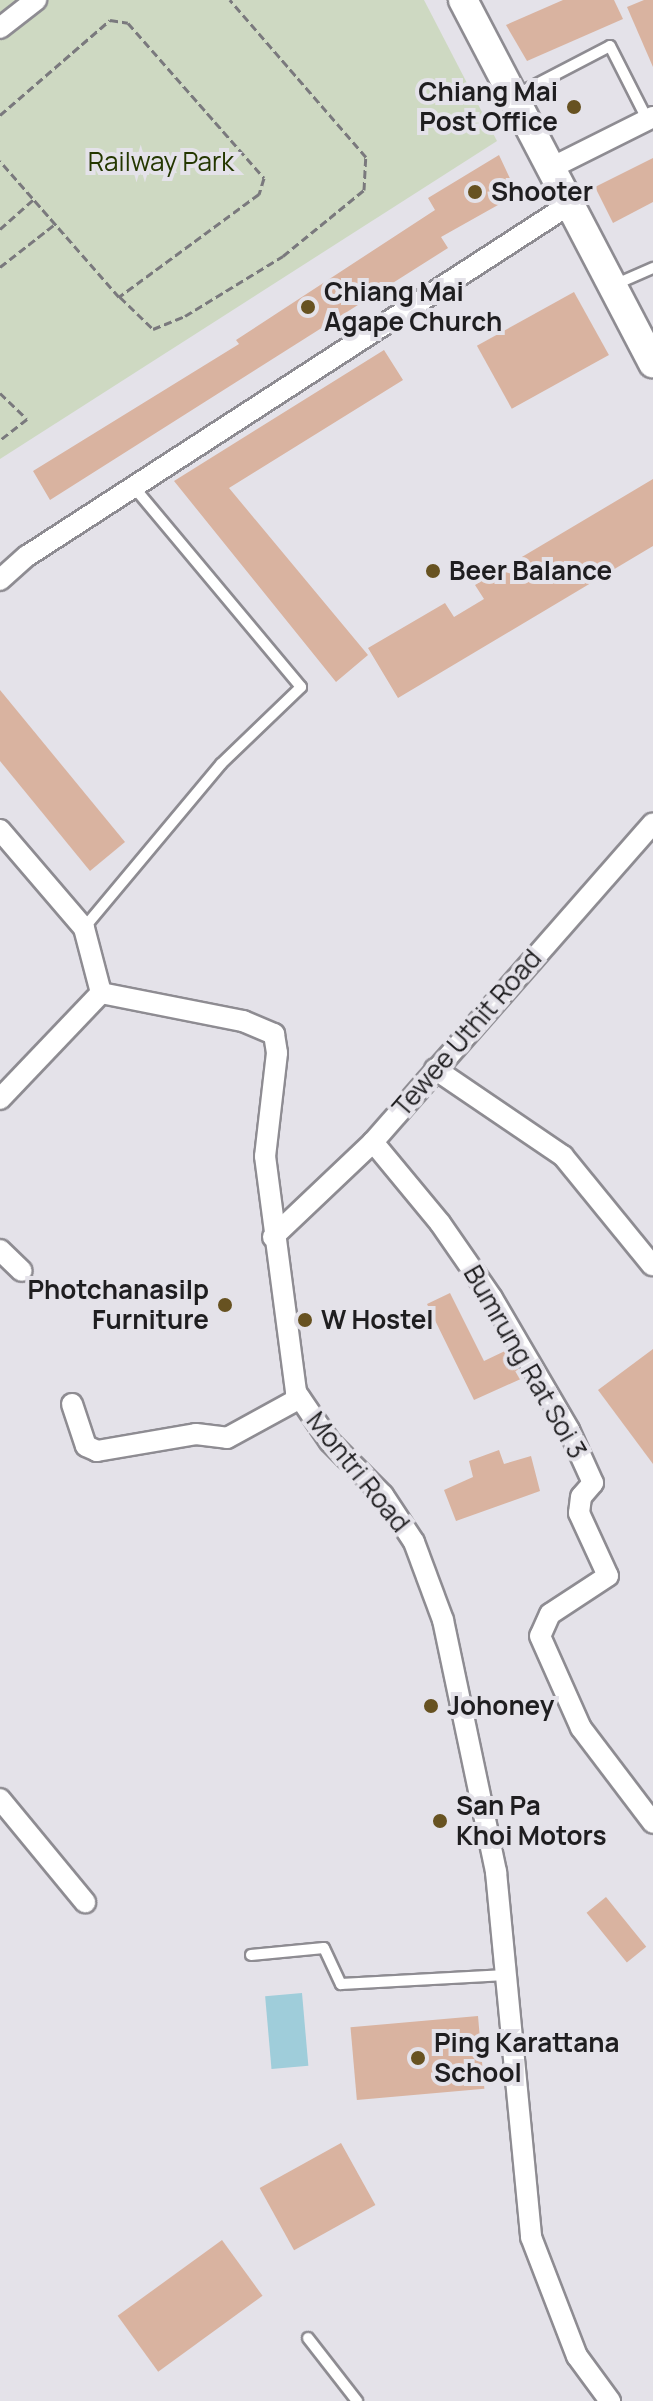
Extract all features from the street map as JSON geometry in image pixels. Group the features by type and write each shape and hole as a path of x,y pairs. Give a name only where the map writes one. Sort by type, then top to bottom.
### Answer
{"main road":[{"path":"463,0 653,363"}],"street":[{"path":"0,28 36,0"},
{"path":"551,168 650,118"},
{"path":"0,580 27,556 570,204"},
{"name":"Tewee Uthit Road","path":"273,1237 373,1142 653,823"},
{"path":"0,830 84,928 101,993 0,1099"},
{"name":"Montri Road","path":"101,993 243,1021 274,1034 277,1053 265,1156 273,1237 300,1398 330,1442 383,1495 414,1542 443,1620 496,1872 531,2237 577,2356 610,2401"},
{"path":"435,1069 563,1156 652,1265"},
{"name":"Bumrung Rat Soi 3","path":"373,1142 440,1223 492,1298 569,1430 593,1483 581,1497 579,1513 608,1576 550,1614 540,1636 581,1728 653,1823"},
{"path":"0,1250 22,1271"},
{"path":"72,1404 86,1446 97,1451 196,1434 227,1438 300,1398"},
{"path":"0,1800 85,1902"}],"lane":[{"path":"513,96 610,46 650,118"},
{"path":"613,286 653,268"},
{"path":"84,928 221,764 301,687 134,487"},
{"path":"251,1955 324,1948 341,1984 506,1975"},
{"path":"308,2338 357,2401"}],"path":[{"path":"0,161 120,297 153,329 185,316 283,256 364,190 366,157 230,0"},
{"path":"0,115 110,20 128,23 264,178 259,194 120,297"},
{"path":"0,229 34,199"},
{"path":"0,267 55,224"},
{"path":"0,393 27,419 0,440"}],"green space":[{"name":"Railway Park","path":"0,0 424,0 497,141 0,459"}],"water":[{"path":"302,1993 308,2066 272,2069 265,1996"}],"building":[{"path":"563,0 614,0 623,19 527,61 506,25"},
{"path":"653,0 653,67 627,7"},
{"path":"499,155 514,187 512,197 441,237 448,248 50,500 33,471 239,344 236,340 435,210 428,198"},
{"path":"653,158 653,202 613,223 595,187"},
{"path":"574,292 609,355 512,409 477,346"},
{"path":"384,350 403,380 229,488 368,655 336,682 174,481"},
{"path":"653,479 653,546 398,698 368,648 445,603 454,617 484,599 475,585"},
{"path":"0,690 125,842 90,871 0,761"},
{"path":"450,1293 484,1361 507,1350 523,1378 474,1400 427,1304"},
{"path":"653,1349 653,1464 598,1390"},
{"path":"499,1450 504,1464 531,1456 540,1491 456,1521 444,1490 473,1477 469,1461"},
{"path":"606,1897 646,1947 627,1962 587,1913"},
{"name":"Ping Karattana School","path":"478,2016 484,2089 357,2100 350,2027"},
{"path":"341,2143 375,2205 294,2250 260,2188"},
{"path":"222,2240 263,2296 158,2372 118,2316"}],"place":[{"name":"Chiang Mai Post Office","path":"574,107"},
{"name":"Shooter","path":"475,192"},
{"name":"Chiang Mai Agape Church","path":"308,307"},
{"name":"Beer Balance","path":"433,571"},
{"name":"Photchanasilp Furniture","path":"225,1305"},
{"name":"W Hostel","path":"305,1320"},
{"name":"Johoney","path":"431,1706"},
{"name":"San Pa Khoi Motors","path":"440,1821"},
{"name":"Ping Karattana School","path":"418,2058"}]}
